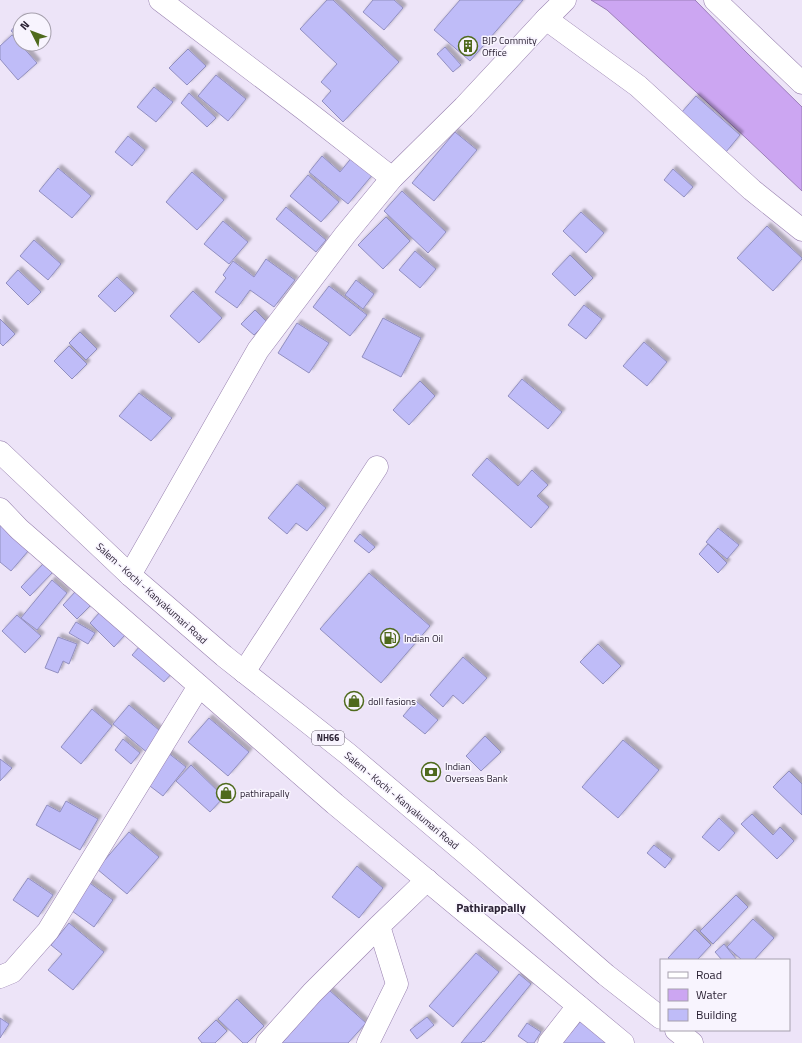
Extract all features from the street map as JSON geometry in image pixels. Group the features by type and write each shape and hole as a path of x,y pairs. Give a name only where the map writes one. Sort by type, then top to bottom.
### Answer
{"main road":[{"path":"160,0 392,178"},
{"path":"130,575 258,350 345,235 392,178 464,107 565,0"},
{"path":"715,0 802,83"},
{"path":"546,19 638,86 752,190 802,230"},
{"name":"Salem - Kochi - Kanyakumari Road","path":"0,452 130,575 224,656 354,759 606,975 660,1017"},
{"path":"244,672 377,467"},
{"path":"0,509 19,529 335,804 623,1043"},
{"path":"0,977 12,972 48,932 200,686"},
{"path":"267,1043 312,993 378,926 427,880"},
{"path":"368,1043 397,984 378,926"},
{"path":"550,1043 578,1006"},
{"path":"677,1031 692,1043"}],"water":[{"path":"591,0 695,0 802,107 802,191 607,10"}],"building":[{"path":"327,0 333,0 399,62 343,122 322,101 331,91 321,82 337,64 300,29"},
{"path":"373,0 394,0 403,8 384,30 363,12"},
{"name":"BJP Commity Office","path":"460,0 523,0 470,61 434,30"},
{"path":"12,35 12,52 27,52 37,63 18,80 0,59 0,46"},
{"path":"445,47 461,65 453,72 437,54"},
{"path":"188,49 206,66 187,85 169,68"},
{"path":"216,75 246,99 228,121 198,96"},
{"path":"154,87 173,102 156,122 137,107"},
{"path":"189,93 216,118 207,127 181,103"},
{"path":"696,96 740,135 726,152 681,113"},
{"path":"455,132 477,150 434,201 412,183"},
{"path":"128,136 145,150 132,166 115,152"},
{"path":"322,156 340,172 353,156 374,173 348,204 309,172"},
{"path":"58,168 91,196 72,218 39,191"},
{"path":"673,169 693,187 684,197 664,180"},
{"path":"192,172 224,200 197,230 166,202"},
{"path":"308,175 339,202 321,222 290,196"},
{"path":"402,191 446,232 428,253 384,211"},
{"path":"286,207 326,240 316,252 276,219"},
{"path":"581,212 604,233 586,253 563,231"},
{"path":"386,217 410,241 383,269 358,245"},
{"path":"223,221 248,242 229,264 204,244"},
{"path":"767,226 802,258 773,291 737,258"},
{"path":"34,240 61,264 48,280 20,256"},
{"path":"415,251 436,269 420,288 399,270"},
{"path":"570,255 593,278 575,296 552,274"},
{"path":"266,259 295,280 274,307 250,290 237,308 215,292 226,278 223,275 233,261 254,277"},
{"path":"18,270 41,292 28,305 6,283"},
{"path":"117,277 134,293 115,312 98,296"},
{"path":"356,280 374,294 363,309 345,295"},
{"path":"329,286 367,315 350,336 313,307"},
{"path":"193,291 222,318 199,343 170,316"},
{"path":"584,305 602,319 586,339 568,325"},
{"path":"255,310 267,322 254,335 241,324"},
{"path":"383,318 421,338 401,377 362,357"},
{"path":"0,319 15,334 3,346 0,343"},
{"path":"297,323 329,343 309,373 278,353"},
{"path":"80,332 97,349 86,360 69,343"},
{"path":"644,342 667,362 647,386 623,366"},
{"path":"69,346 87,364 72,379 54,361"},
{"path":"522,379 562,412 548,429 508,396"},
{"path":"420,381 435,396 409,425 393,410"},
{"path":"139,393 172,418 151,441 119,416"},
{"path":"487,458 518,486 532,470 548,485 537,496 549,507 531,528 472,475"},
{"path":"297,484 326,508 307,531 296,523 287,534 268,518"},
{"path":"0,525 29,550 11,571 0,562"},
{"path":"718,528 739,545 727,559 706,542"},
{"path":"360,534 375,547 369,553 354,541"},
{"path":"708,544 727,563 718,573 699,554"},
{"path":"44,563 53,572 30,596 21,587"},
{"path":"369,573 430,626 381,683 320,629"},
{"path":"52,580 67,593 37,630 21,618"},
{"path":"76,591 91,605 77,619 63,605"},
{"path":"101,611 125,635 114,647 90,623"},
{"path":"17,615 41,636 25,653 2,631"},
{"path":"76,622 95,633 88,644 69,633"},
{"path":"58,637 77,644 69,664 63,661 58,673 45,668"},
{"path":"598,644 621,666 603,684 580,662"},
{"path":"141,645 173,672 164,682 132,655"},
{"path":"463,657 487,678 463,704 453,695 443,707 430,695"},
{"path":"416,701 438,720 425,734 403,716"},
{"path":"129,705 165,735 149,754 113,724"},
{"path":"92,709 112,726 81,764 61,747"},
{"path":"209,718 249,752 228,776 188,742"},
{"path":"485,736 501,752 481,771 466,756"},
{"path":"123,739 140,753 131,764 115,750"},
{"path":"623,740 659,770 618,818 582,787"},
{"path":"167,752 186,767 163,796 146,783"},
{"path":"0,759 12,768 0,781"},
{"path":"191,765 224,797 210,812 176,781"},
{"path":"789,771 802,784 802,815 773,787"},
{"path":"66,801 98,819 80,850 36,825 47,805 60,812"},
{"path":"752,814 773,835 780,827 794,841 777,859 741,824"},
{"path":"719,818 735,833 719,851 702,837"},
{"path":"129,832 159,857 127,894 97,869"},
{"path":"654,845 672,859 665,868 647,853"},
{"path":"357,866 383,888 359,918 332,897"},
{"path":"28,878 53,895 38,917 13,900"},
{"path":"87,881 113,900 94,927 68,908"},
{"path":"736,895 748,907 713,944 700,931"},
{"path":"753,919 774,938 755,959 741,959 727,947"},
{"path":"69,923 104,952 73,990 48,970 62,954 51,945"},
{"path":"695,929 711,945 698,959 668,958"},
{"path":"724,944 736,959 721,959 715,952"},
{"path":"476,953 499,972 453,1027 429,1006"},
{"path":"519,974 531,984 484,1042 461,1043"},
{"path":"329,990 366,1023 348,1043 282,1043"},
{"path":"237,999 264,1026 247,1043 243,1043 218,1019"},
{"path":"586,1015 617,1043 562,1043"},
{"path":"427,1017 434,1025 417,1039 410,1030"},
{"path":"0,1018 9,1024 0,1038"},
{"path":"216,1020 227,1031 215,1043 202,1043 198,1038"},
{"path":"527,1023 541,1032 534,1043 528,1043 518,1036"}],"place":[{"name":"BJP Commity Office","path":"468,46"},
{"name":"Indian Oil","path":"390,638"},
{"name":"doll fasions","path":"354,701"},
{"name":"Indian Overseas Bank","path":"431,772"},
{"name":"pathirapally","path":"226,793"}],"district":[{"name":"Pathirappally","path":"491,908"}]}
